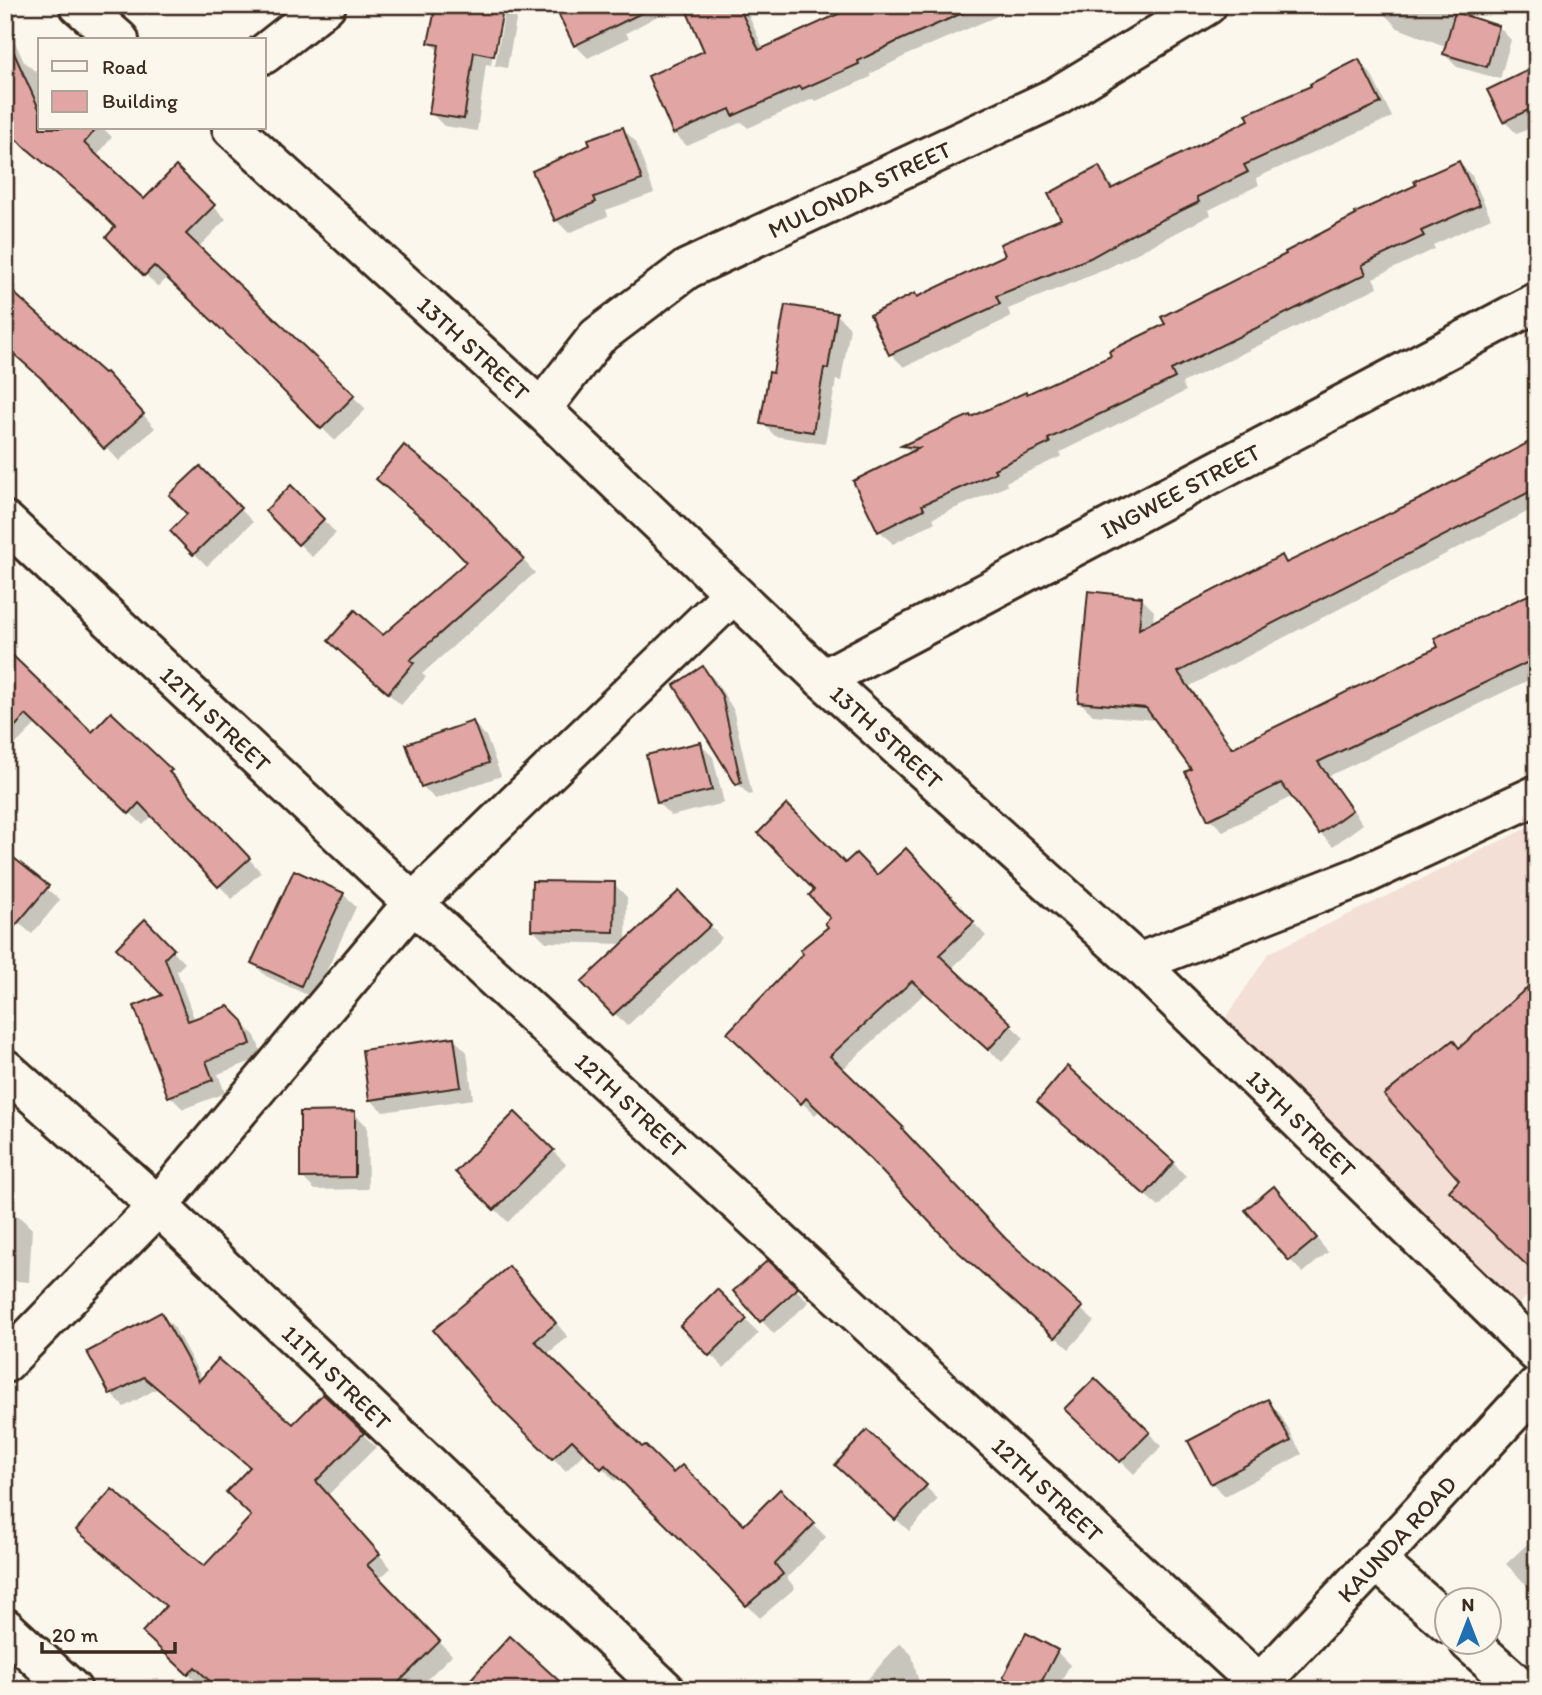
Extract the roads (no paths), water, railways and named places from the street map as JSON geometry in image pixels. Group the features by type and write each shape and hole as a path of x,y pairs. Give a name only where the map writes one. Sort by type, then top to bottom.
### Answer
{"street":[{"path":"79,5 117,38"},
{"path":"266,52 326,5"},
{"name":"MULONDA STREET","path":"541,409 597,337 687,269 1054,97 1207,5"},
{"name":"13TH STREET","path":"234,130 541,409 823,679 1138,963 1537,1353"},
{"name":"INGWEE STREET","path":"823,679 1537,302"},
{"name":"12TH STREET","path":"5,521 1256,1687"},
{"path":"5,1363 158,1206 413,903 733,594"},
{"path":"1138,963 1359,877 1537,795"},
{"name":"11TH STREET","path":"5,1069 158,1206 665,1690"},
{"name":"KAUNDA ROAD","path":"1256,1687 1537,1386"},
{"path":"1376,1561 1434,1612"},
{"path":"5,1628 72,1690"},
{"path":"1484,1656 1523,1690"}]}
